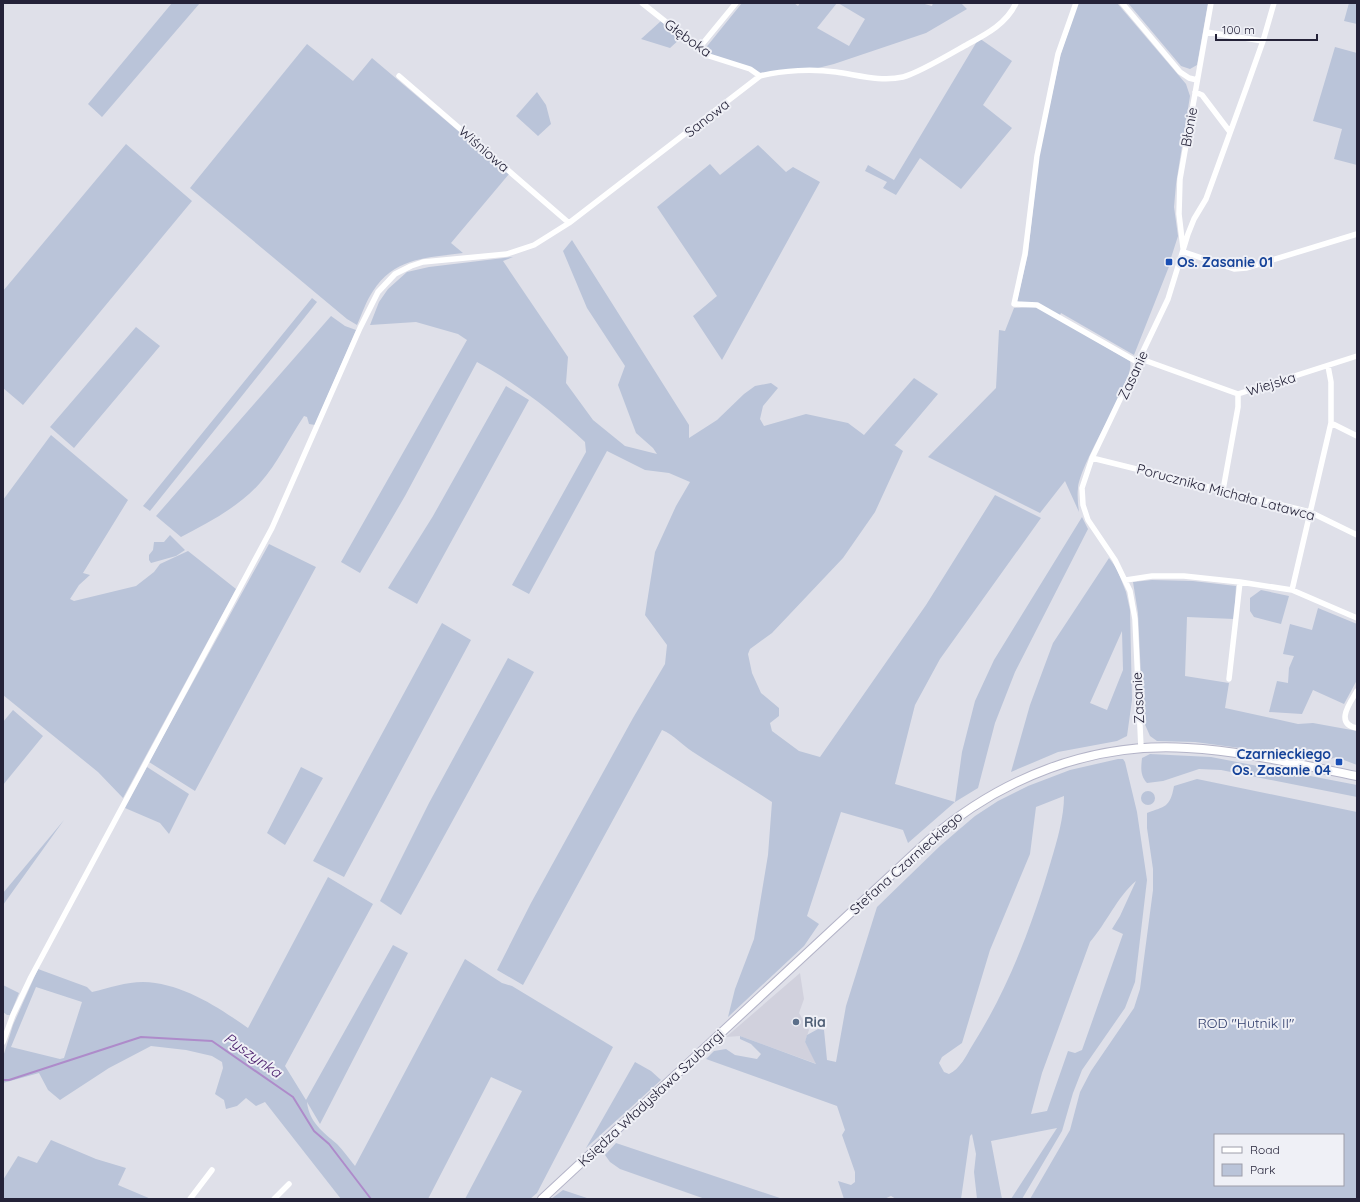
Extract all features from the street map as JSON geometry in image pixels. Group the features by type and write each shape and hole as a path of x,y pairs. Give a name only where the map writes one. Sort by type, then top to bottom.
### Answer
{"street":[{"name":"Głęboka","path":"642,3 710,56 750,69 760,76"},
{"path":"699,48 736,3"},
{"name":"Sanowa","path":"3,1042 13,1014 31,977 274,525 373,300 387,282 403,269 423,262 492,256 523,250 549,237 760,76 781,73 835,72 873,78 904,77 982,37 1005,20 1016,3"},
{"name":"Wiejska","path":"1076,3 1058,54 1037,156 1025,254 1014,304 1037,305 1140,361 1238,394 1357,356"},
{"path":"1122,3 1180,72 1197,80"},
{"name":"Błonie","path":"1184,252 1179,214 1179,185 1211,3"},
{"name":"Zasanie","path":"1141,748 1135,619 1130,591 1126,580 1085,513 1082,488 1092,458 1140,361 1168,299 1190,229 1206,199 1263,41 1274,3"},
{"path":"1206,32 1263,41"},
{"name":"Wiśniowa","path":"399,76 569,223"},
{"path":"1195,92 1202,95 1230,132"},
{"path":"1184,252 1234,269 1246,268 1357,234"},
{"path":"1292,590 1331,423 1331,382 1328,366"},
{"path":"1223,490 1238,407 1238,394"},
{"path":"1331,423 1357,436"},
{"name":"Porucznika Michała Latawca","path":"1092,458 1310,512 1357,535"},
{"path":"1126,580 1152,576 1184,576 1240,582 1292,590 1357,618"},
{"path":"1229,679 1240,582"},
{"path":"1357,691 1345,715 1345,722 1351,727 1357,728"},
{"name":"Stefana Czarnieckiego","path":"760,997 929,840 974,804 1007,785 1060,764 1088,756 1141,748 1167,747 1207,750 1357,776"},
{"name":"Księdza Władysława Szubargi","path":"542,1199 760,997"},
{"path":"190,1199 212,1170"},
{"path":"274,1199 289,1184"}],"shaded area":[{"path":"800,973 804,999 799,1013 809,1030 805,1042 817,1064 740,1036 726,1037"}],"green space":[{"path":"172,3 200,3 102,117 88,104"},
{"path":"742,3 794,3 798,6 800,3 837,3 817,28 849,46 865,19 838,3 921,3 932,6 933,3 961,3 967,9 926,33 834,64 814,69 757,73 712,56 704,50"},
{"path":"1078,3 1117,3 1186,84 1190,96 1176,184 1174,207 1178,236 1170,261 1168,260 1167,264 1170,264 1134,355 1061,313 1058,319 1130,361 1130,371 1125,385 1082,474 1078,488 1079,512 1065,481 1040,513 928,457 996,388 999,330 1005,331 1014,308 1034,307 1017,301 1028,254 1039,155 1061,53"},
{"path":"1128,3 1208,3 1197,65 1190,69 1181,66"},
{"path":"1349,3 1357,3 1357,24 1344,21"},
{"path":"661,21 681,38 670,48 641,39"},
{"path":"979,38 1012,61 983,105 1012,128 961,189 920,158 896,195 883,188 887,182 865,171 868,165 894,180"},
{"path":"307,44 353,81 372,58 509,174 451,243 463,253 413,261 391,271 373,291 366,303 357,325 347,319 190,188"},
{"path":"1335,47 1357,53 1357,165 1334,159 1342,129 1313,121"},
{"path":"537,92 546,105 551,124 538,136 516,116"},
{"path":"126,144 192,201 23,405 3,388 3,291"},
{"path":"758,145 786,172 793,167 820,182 722,360 693,316 717,296 657,207 710,164 720,175"},
{"path":"572,240 689,425 689,438 717,420 744,394 755,386 771,383 778,388 763,406 760,419 764,426 806,414 848,423 864,435 914,378 938,394 895,445 893,444 903,451 875,512 843,558 772,633 750,649 748,654 752,673 761,693 779,708 779,716 770,723 772,731 799,751 820,757 926,605 995,495 1041,518 940,659 915,705 895,784 955,802 908,843 903,830 841,812 807,916 819,924 804,946 728,1017 735,989 754,939 768,855 772,802 693,752 662,730 523,985 497,970 531,903 633,718 665,664 667,645 645,615 655,552 676,506 690,482 669,473 645,470 607,451 529,594 512,585 586,452 585,442 534,399 506,379 477,362 405,496 360,573 341,562 467,340 458,334 416,322 370,325 379,302 388,289 407,272 429,267 513,257 503,261 568,357 566,383 593,420 625,446 657,454 653,448 636,433 618,385 625,366 587,308 563,251"},
{"path":"312,298 317,302 150,511 143,506"},
{"path":"331,316 345,326 356,330 315,425 309,424 307,417 304,416 272,467 252,492 233,507 181,537 156,516"},
{"path":"136,327 160,346 74,448 50,427"},
{"path":"506,386 529,400 417,604 388,588 433,516"},
{"path":"51,435 128,500 83,573 90,575 79,585 70,599 74,601 136,586 154,572 160,564 188,551 236,589 123,798 98,772 3,695 3,500"},
{"path":"1082,517 1088,529 1015,672 995,723 978,788 955,802 962,752 975,701 994,660"},
{"path":"170,535 185,550 176,556 151,563 149,560 149,555 153,550 154,542 164,542"},
{"path":"269,544 316,567 195,791 149,762"},
{"path":"1109,558 1117,569 1126,592 1130,610 1132,700 1127,736 1117,741 1058,752 1011,772 1030,705 1053,643","holes":["1122,631 1123,670 1107,710 1090,703"]},
{"path":"1152,580 1193,581 1236,586 1234,619 1187,617 1185,676 1229,683 1225,708 1298,724 1313,723 1357,731 1357,765 1336,757 1331,759 1314,758 1195,742 1157,741 1150,736 1143,720 1138,613 1133,582"},
{"path":"1261,590 1289,596 1281,624 1254,617 1250,611 1250,598"},
{"path":"1318,608 1357,624 1357,680 1344,704 1313,690 1302,714 1269,712 1277,681 1288,683 1289,668 1294,656 1283,654 1290,624 1312,630"},
{"path":"442,623 471,640 344,877 313,861"},
{"path":"508,658 534,672 401,915 380,901 429,803"},
{"path":"13,710 43,736 3,785 3,722"},
{"path":"1150,754 1211,757 1357,785 1357,797 1221,770 1199,769 1163,781 1147,783 1142,774 1142,758"},
{"path":"1123,759 1137,812 1147,880 1135,982 1125,1008 1082,1070 1073,1093 1062,1131 1022,1199 1011,1199 1057,1128 991,1141 1002,1199 977,1199 974,1172 976,1154 972,1134 970,1136 961,1199 896,1199 891,1196 884,1199 844,1199 838,1181 851,1185 855,1182 855,1172 842,1135 845,1130 837,1106 706,1059 714,1051 726,1049 735,1055 757,1059 761,1054 751,1044 740,1039 740,1036 816,1064 805,1042 807,1035 818,1029 824,1030 827,1060 836,1062 846,1006 877,907 941,845 975,816 998,801 1028,786 1070,770","holes":["1064,796 1058,837 1044,885 1008,980 985,1024 960,1066 949,1074 944,1072 939,1063 942,1057 962,1043 990,950 1030,854 1036,807","1136,881 1120,916 1112,929 1123,934 1082,1050 1075,1053 1068,1051 1047,1111 1031,1114 1042,1073 1090,942 1129,887"]},
{"path":"147,767 189,794 169,834 160,823 125,808"},
{"path":"301,767 323,778 285,845 267,833"},
{"name":"ROD \"Hutnik II\"","path":"1197,779 1357,812 1357,1199 1030,1199 1070,1130 1080,1092 1091,1071 1134,1008 1140,989 1153,890 1153,869 1147,828 1147,813 1166,805 1171,799 1174,786"},
{"path":"1148,791 1153,793 1155,798 1153,803 1148,805 1143,803 1141,798 1143,793"},
{"path":"64,820 3,905 3,893"},
{"path":"328,877 373,904 285,1066 306,1100 393,945 408,953 320,1124 307,1102 308,1109 314,1121 322,1131 340,1147 355,1166 465,959 502,983 512,986 613,1047 537,1193 530,1199 465,1199 522,1091 491,1077 428,1199 341,1199 265,1102 256,1106 246,1098 237,1106 226,1109 224,1100 215,1094 223,1068 222,1062 212,1056 186,1050 151,1046 109,1068 60,1100 48,1090 39,1073 3,1083 3,1057 13,1025 38,969 87,987 92,992 137,982 157,983 172,987 185,991 212,1004 248,1028","holes":["36,987 82,1002 64,1058 60,1059 11,1047"]},
{"path":"3,985 19,993 10,1015 3,1012"},
{"path":"635,1062 651,1071 661,1080 586,1148"},
{"path":"51,1140 96,1159 126,1168 118,1185 151,1199 3,1199 3,1180 18,1156 37,1163"},
{"path":"616,1143 783,1199 705,1199 620,1169 610,1162 605,1155"},
{"path":"563,1190 590,1199 551,1199"}],"waterway":[{"name":"Pyszynka","path":"3,1080 9,1080 141,1037 212,1041 293,1097 314,1131 329,1144 371,1199"}],"place":[{"name":"Os. Zasanie 01","path":"1169,262"},
{"name":"Czarnieckiego Os. Zasanie 04","path":"1339,762"},
{"name":"Ria","path":"796,1022"}]}
